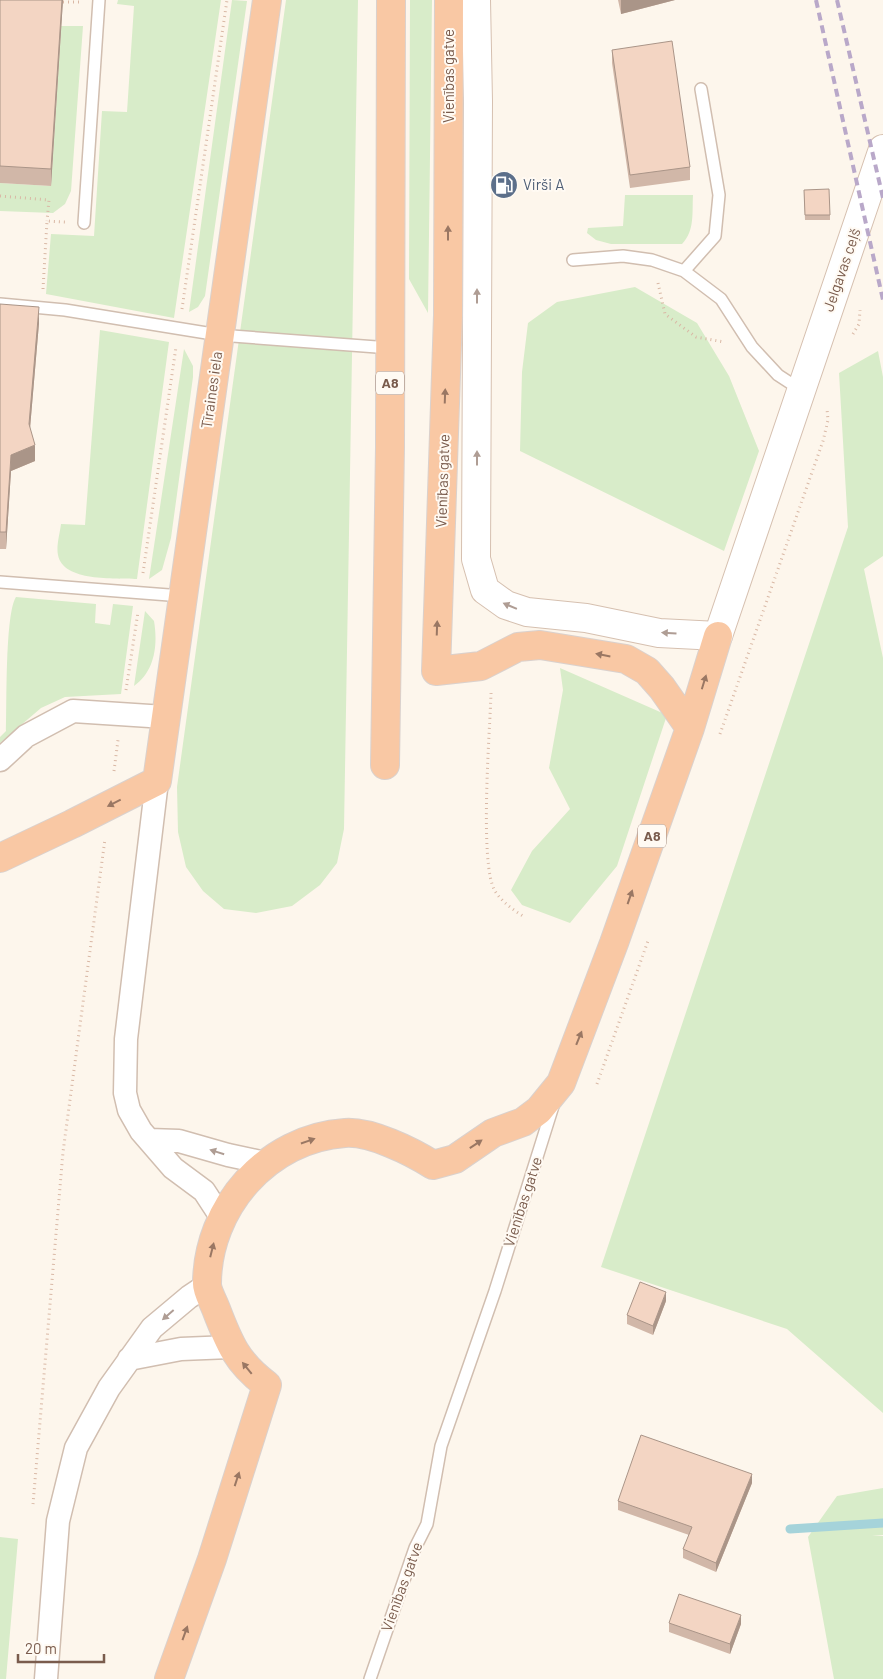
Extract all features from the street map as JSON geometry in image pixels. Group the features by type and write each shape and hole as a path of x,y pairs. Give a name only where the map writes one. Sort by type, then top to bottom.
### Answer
{"highway":[{"name":"Tīraines iela","path":"157,780 266,0"},
{"name":"A8","path":"385,765 391,348 390,0"},
{"name":"Vienības gatve","path":"449,0 448,315 436,671 481,666 518,647 540,645 626,659 646,671 662,688 690,728"},
{"name":"Vienības gatve","path":"561,1083 614,943 690,728 718,636"},
{"path":"0,858 157,780"},
{"path":"169,1679 212,1559 267,1386 252,1374 230,1347 207,1285 211,1254 221,1217 240,1188 265,1163 306,1141 346,1132 378,1139 407,1149 433,1165 455,1159 493,1133 523,1122 539,1110 561,1083"}],"main road":[{"name":"Vienības gatve","path":"476,0 478,101 476,559 485,590 506,605 527,612 586,618 660,633 718,636 801,390"},
{"name":"Jelgavas ceļš","path":"801,390 883,149"}],"street":[{"path":"0,760 26,736 73,711 165,717"},
{"path":"157,780 126,1039 125,1093 129,1110 141,1131 173,1168 204,1191 221,1217"},
{"path":"149,1140 179,1141 228,1156 265,1163"},
{"path":"46,1679 58,1521 76,1448 110,1388 152,1328 189,1297 207,1285"},
{"path":"129,1359 181,1349 230,1347"}],"lane":[{"path":"84,222 99,0"},
{"path":"684,271 715,236 718,195 701,89"},
{"path":"573,260 623,256 652,260 684,271 721,299 752,347 778,375 801,390"},
{"path":"0,304 41,308 219,335 391,348"},
{"path":"0,582 182,596"},
{"name":"Vienības gatve","path":"370,1679 415,1548 427,1524 441,1446 495,1291 561,1083"}],"path":[{"path":"117,747 227,0"},
{"path":"0,196 49,200 41,308"},
{"path":"47,221 84,222"},
{"path":"652,260 665,314 696,337 752,347"},
{"path":"32,1514 64,1143 109,805"}],"green space":[{"path":"118,0 221,0 174,318 46,294 51,234 94,236 102,111 127,112 134,6 117,4"},
{"path":"232,0 247,1 205,296 198,307 189,312"},
{"path":"286,0 358,0 344,829 337,863 320,885 292,906 256,913 224,909 203,891 186,867 178,832 177,787"},
{"path":"410,0 432,0 428,313 409,279"},
{"path":"61,26 83,26 71,191 65,204 53,213 0,211 0,183 51,186"},
{"path":"625,195 693,195 692,221 686,239 682,244 611,244 596,240 587,233 588,228 623,226"},
{"path":"635,287 697,323 729,376 759,451 724,551 520,451 522,372 528,323 557,302"},
{"path":"100,330 169,342 137,579 91,577 79,574 69,570 62,564 58,555 61,524 85,525"},
{"path":"184,349 193,366 193,377 171,538 162,570 149,579"},
{"path":"878,351 883,377 883,556 864,569 883,658 883,1413 787,1329 601,1267 848,527 839,373"},
{"path":"16,597 96,604 95,623 110,625 113,604 133,606 121,694 65,697 41,708 0,743 0,737 6,731 8,640 12,607"},
{"path":"145,611 154,621 155,648 147,673 134,686"},
{"path":"560,668 667,715 617,866 570,923 522,905 511,890 532,851 570,809 549,768 563,690"},
{"path":"883,1488 883,1535 872,1536 883,1536 883,1679 834,1679 808,1537 837,1496"},
{"path":"0,1537 18,1539 6,1679 0,1679"}],"building":[{"path":"0,0 62,0 51,169 0,166"},
{"path":"672,41 690,167 630,175 612,50"},
{"path":"829,189 830,215 805,215 804,190"},
{"path":"0,304 39,307 29,424 35,445 11,455 6,532 0,532"},
{"path":"640,1282 666,1292 653,1326 627,1315"},
{"path":"641,1435 752,1474 716,1563 683,1549 692,1527 618,1501"},
{"path":"679,1594 741,1615 730,1644 669,1623"}],"waterway":[{"path":"790,1529 883,1523"}],"railway":[{"path":"816,0 883,300"},
{"path":"837,0 883,198"}],"place":[{"name":"Virši A","path":"504,185"}]}
